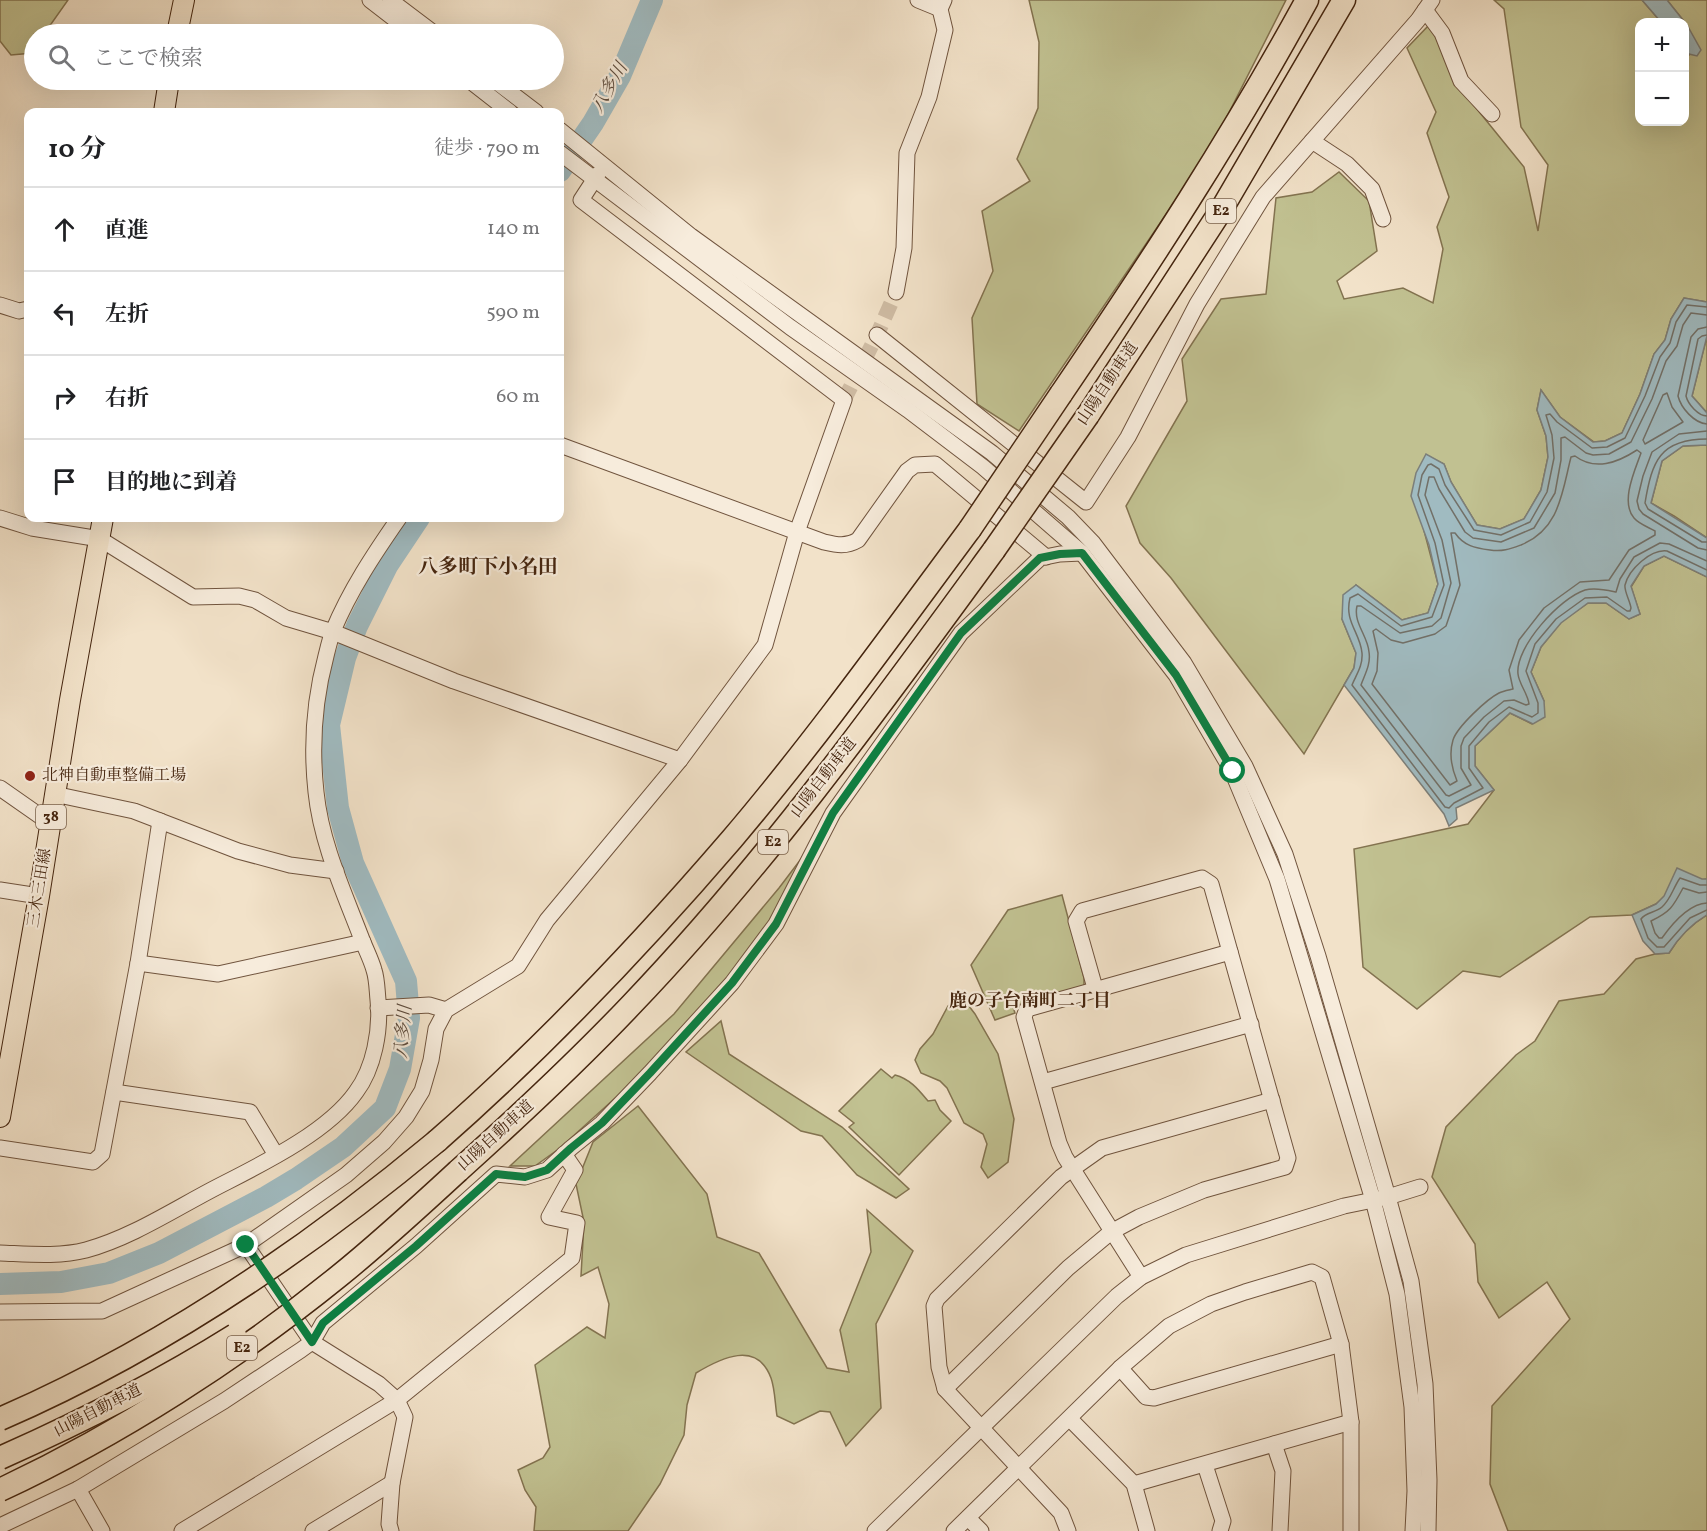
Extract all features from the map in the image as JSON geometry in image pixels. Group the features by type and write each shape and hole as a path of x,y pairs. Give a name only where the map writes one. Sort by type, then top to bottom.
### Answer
{"highway":[{"name":"山陽自動車道","path":"0,1419 86,1378 161,1337 232,1294 300,1248 370,1197 437,1142 499,1086 608,977 732,839 796,761 970,529 1140,278 1192,195 1307,0"},
{"name":"山陽自動車道","path":"0,1458 154,1383 274,1312 333,1270 458,1171 526,1110 633,1003 758,860 883,702 994,550 1088,415 1220,212 1344,0"},
{"path":"0,1402 88,1363 228,1288 437,1142"},
{"name":"E2","path":"0,1490 96,1440 218,1365 338,1277 458,1171"}],"main road":[{"path":"179,24 184,0"},
{"path":"165,108 167,90"},
{"name":"三木三田線","path":"0,1116 39,896 69,700 102,522"}],"street":[{"path":"370,0 401,24"},
{"path":"390,0 422,24"},
{"path":"896,292 904,248 907,153 929,97 945,30 942,5 918,0"},
{"path":"877,335 1086,502 1128,437 1197,304 1263,197 1428,5 1461,81 1492,114"},
{"path":"482,90 505,108"},
{"path":"507,90 531,108"},
{"path":"564,134 700,242 993,453 1093,543 1178,654 1245,766 1285,854 1318,956 1381,1198 1412,1407 1415,1491 1413,1531"},
{"path":"1312,141 1347,164 1372,189 1383,219"},
{"path":"564,156 780,320 908,410 983,467 1082,553 1176,675 1233,771 1277,879 1381,1198 1411,1281 1425,1384 1429,1480 1428,1531"},
{"path":"0,1312 102,1311 246,1245 346,1175 384,1142 406,1117 422,1091 431,1060 436,1029 446,1010 518,966 547,920 680,760 765,645 797,532 844,400 581,200 604,167"},
{"path":"0,305 24,309"},
{"path":"564,446 824,542 849,545 858,540 907,471 915,465 935,464 1046,557"},
{"path":"0,518 32,528 100,539 193,597 239,596 255,600 286,618 333,632 454,681 680,760"},
{"path":"0,1253 60,1253 85,1250 135,1230 276,1155 313,1132 357,1092 372,1060 379,1029 375,971 322,830 316,793 313,745 315,710 333,632 372,556 396,522"},
{"path":"0,1526 18,1524 251,1384 312,1342 323,1323 416,1246 496,1174 525,1177 547,1170 602,1123 732,983 776,924 833,813 961,633 1040,558 1082,553"},
{"path":"0,788 50,823"},
{"path":"54,794 134,811 238,851 290,865 336,871"},
{"path":"0,1148 93,1162 102,1154 138,963 160,821"},
{"path":"945,1389 1068,1268 1111,1232 1139,1217 1204,1190 1285,1167 1288,1158 1211,884 1202,878 1082,911 1076,921 1095,988"},
{"path":"0,890 39,896"},
{"path":"138,963 218,974 363,942"},
{"path":"1141,1277 1111,1232 1059,1143 1024,1017 1027,1009 1095,988 1230,952"},
{"path":"378,1008 429,1005 446,1010"},
{"path":"1043,1082 1251,1024"},
{"path":"114,1092 250,1112 276,1155"},
{"path":"1068,1531 1061,1513 945,1389 939,1367 934,1306 937,1299 1072,1168 1102,1148 1272,1100"},
{"path":"182,1531 397,1400 572,1258 577,1223 549,1217 575,1170 564,1154"},
{"path":"875,1531 1117,1296 1141,1277 1186,1254 1344,1206 1420,1187"},
{"path":"246,1245 312,1342 379,1384 397,1400 405,1417 392,1483 389,1524 391,1531"},
{"path":"954,1531 1120,1368 1169,1326 1211,1304 1312,1272 1322,1277 1341,1344 1351,1422 1351,1531"},
{"path":"1120,1368 1146,1397 1154,1398 1341,1344"},
{"path":"1070,1419 1134,1484 1147,1531"},
{"path":"1134,1484 1351,1422"},
{"path":"1274,1444 1283,1471 1280,1531"},
{"path":"1205,1465 1223,1521 1220,1531"},
{"path":"313,1531 392,1483"},
{"path":"78,1489 102,1531"},
{"path":"968,1518 981,1531"}],"green space":[{"path":"0,0 68,0 51,24 24,24 24,54 11,55 0,41"},
{"path":"1029,0 1286,0 1211,148 1019,431 977,404 972,318 993,271 982,211 1030,181 1017,159 1038,108 1039,42"},
{"path":"1494,0 1642,0 1658,18 1635,18 1635,126 1689,126 1689,18 1681,18 1667,0 1707,0 1707,302 1684,298 1671,319 1665,340 1654,354 1640,394 1622,433 1605,441 1594,442 1560,417 1541,390 1537,410 1546,436 1548,457 1541,490 1524,519 1500,529 1477,525 1451,482 1444,464 1426,455 1422,523 1438,584 1428,613 1402,620 1356,585 1342,619 1356,653 1354,668 1304,754 1171,578 1140,543 1126,506 1187,401 1182,359 1221,299 1266,294 1276,198 1312,192 1339,172 1369,201 1377,251 1337,281 1344,299 1403,288 1433,303 1443,249 1437,227 1449,197 1427,133 1436,112 1407,48 1429,25 1472,103 1524,167 1538,231 1548,165 1521,127 1504,9"},
{"path":"1707,336 1707,413 1692,396"},
{"path":"1707,445 1707,538 1651,503 1662,461 1683,446"},
{"path":"1664,556 1707,577 1707,879 1702,880 1692,876 1656,904 1632,915 1590,917 1500,977 1463,971 1417,1009 1363,967 1354,849 1468,824 1494,790 1475,766 1475,746 1510,713 1532,724 1544,701 1531,672 1541,647 1561,622 1588,603 1606,603 1629,619 1640,614 1631,587 1644,566"},
{"path":"826,826 768,931 667,1051 560,1148 535,1166 510,1166 674,1014 779,888"},
{"path":"1062,895 1084,978 1084,986 1013,1007 1015,1013 995,1020 971,965 1008,910"},
{"path":"1707,915 1707,1531 1508,1531 1490,1484 1492,1406 1570,1319 1547,1282 1499,1318 1478,1282 1475,1244 1432,1177 1446,1127 1516,1055 1535,1041 1559,1001 1604,994 1636,959 1669,953 1685,932"},
{"path":"962,997 975,1014 998,1054 1014,1119 1008,1162 988,1178 981,1167 987,1144 983,1134 964,1123 947,1088 940,1081 921,1073 915,1060 920,1049 933,1034 948,1006"},
{"path":"721,1021 729,1054 842,1127 909,1189 896,1198 857,1175 822,1136 801,1131 686,1052"},
{"path":"881,1069 892,1078 895,1075 909,1082 928,1101 935,1100 940,1110 951,1121 899,1175 849,1127 854,1123 839,1111"},
{"path":"638,1106 707,1194 717,1237 759,1253 827,1368 849,1372 840,1330 871,1252 867,1210 913,1251 876,1324 881,1408 846,1446 830,1412 820,1411 794,1424 777,1416 772,1382 765,1366 757,1359 748,1356 727,1358 696,1373 687,1405 684,1435 660,1484 628,1531 534,1531 536,1507 525,1490 518,1470 543,1458 550,1447 535,1365 587,1327 605,1338 609,1304 598,1267 581,1276 584,1222 576,1184 593,1142"}],"water":[{"path":"1642,0 1667,0 1681,18 1658,18"},
{"path":"1689,29 1701,50 1697,56 1689,54"},
{"path":"1684,298 1707,302 1707,336 1692,396 1707,413 1707,445 1683,446 1662,461 1651,503 1707,538 1707,577 1664,556 1644,566 1631,586 1640,614 1629,619 1606,603 1588,603 1561,623 1541,647 1531,672 1544,701 1545,717 1533,724 1510,713 1475,746 1475,766 1494,790 1456,808 1457,819 1449,826 1444,814 1344,685 1354,668 1356,653 1342,619 1343,595 1356,585 1402,620 1428,613 1438,584 1429,545 1411,496 1416,473 1426,454 1444,464 1451,482 1477,525 1500,529 1524,519 1541,490 1548,457 1546,436 1537,410 1541,390 1560,417 1593,442 1605,441 1622,433 1640,394 1654,354 1665,340 1671,319"},
{"path":"1677,868 1707,879 1707,915 1685,932 1669,953 1655,954 1643,941 1632,915 1656,904 1664,896"}],"waterway":[{"name":"八多川","path":"564,165 593,123 620,76 652,0"},
{"name":"八多川","path":"0,1284 61,1282 109,1273 159,1253 296,1179 343,1147 385,1108 400,1069 409,1018 406,981 353,863 338,808 329,725 345,658 357,626 387,566 416,522"}],"tunnel":[{"path":"844,400 896,292"}],"place":[{"name":"北神自動車整備工場","path":"30,776"}],"district":[{"name":"八多町下小名田","path":"488,568"},
{"name":"鹿の子台南町二丁目","path":"1030,1001"}],"route":[{"path":"246,1245 312,1342 323,1323 416,1246 496,1174 525,1177 547,1170 602,1123 732,983 776,924 833,813 961,633 1040,558 1082,553 1176,675 1233,771"}]}
